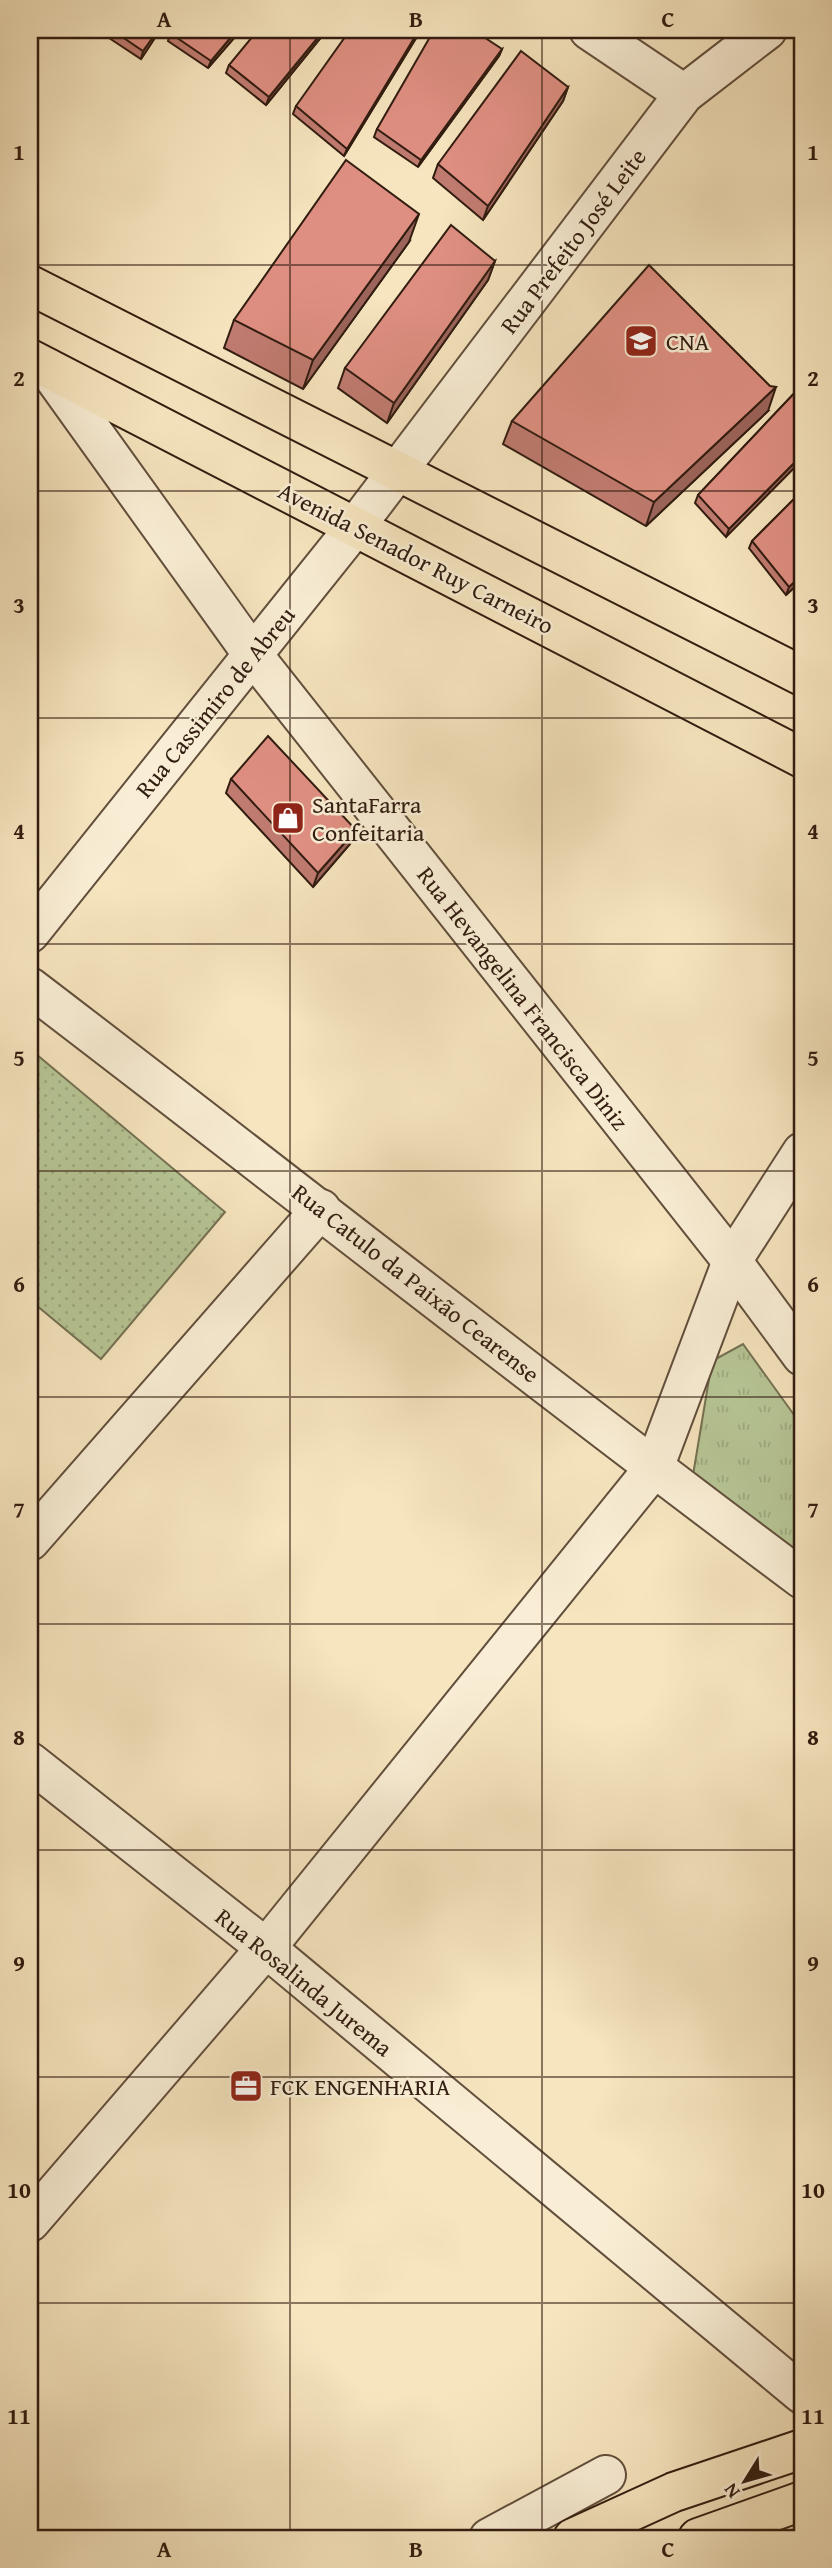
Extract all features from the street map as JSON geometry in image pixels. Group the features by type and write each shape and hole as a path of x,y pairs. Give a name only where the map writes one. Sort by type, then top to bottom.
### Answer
{"main road":[{"path":"30,285 802,676"},
{"name":"Avenida Senador Ruy Carneiro","path":"38,363 802,758"},
{"path":"573,2538 674,2492 802,2449"},
{"path":"698,2538 802,2501"},
{"path":"751,2538 802,2511"}],"street":[{"path":"589,30 684,94"},
{"name":"Rua Prefeito José Leite","path":"399,471 684,94 767,30"},
{"name":"Rua Hevangelina Francisca Diniz","path":"38,363 129,482 253,655 732,1261 802,1356"},
{"name":"Rua Cassimiro de Abreu","path":"30,933 399,471"},
{"name":"Rua Catulo da Paixão Cearense","path":"30,987 802,1579"},
{"path":"30,2221 266,1948 654,1468 732,1261 802,1152"},
{"path":"30,1541 321,1209"},
{"name":"Rua Rosalinda Jurema","path":"30,1762 266,1948 802,2394"},
{"path":"489,2538 606,2474"}],"green space":[{"path":"30,1049 225,1212 101,1359 30,1300"},
{"path":"743,1344 802,1426 802,1559 692,1481 712,1361"}],"building":[{"path":"112,30 158,30 143,51"},
{"path":"173,30 237,30 211,61 170,33"},
{"path":"258,30 324,30 269,97 229,65"},
{"path":"350,30 419,30 347,149 296,106"},
{"path":"434,30 473,30 502,49 421,160 377,129"},
{"path":"521,51 568,87 488,206 438,164"},
{"path":"346,160 419,214 313,360 234,320"},
{"path":"451,225 495,261 394,403 345,368"},
{"name":"CNA","path":"649,265 770,386 776,387 654,502 512,421"},
{"path":"802,385 802,455 729,529 698,495"},
{"path":"802,491 802,575 789,587 752,541"},
{"name":"SantaFarra Confeitaria","path":"268,736 356,830 318,873 231,779"}],"place":[{"name":"CNA","path":"641,341"},
{"name":"SantaFarra Confeitaria","path":"288,818"},
{"name":"FCK ENGENHARIA","path":"246,2086"}]}
